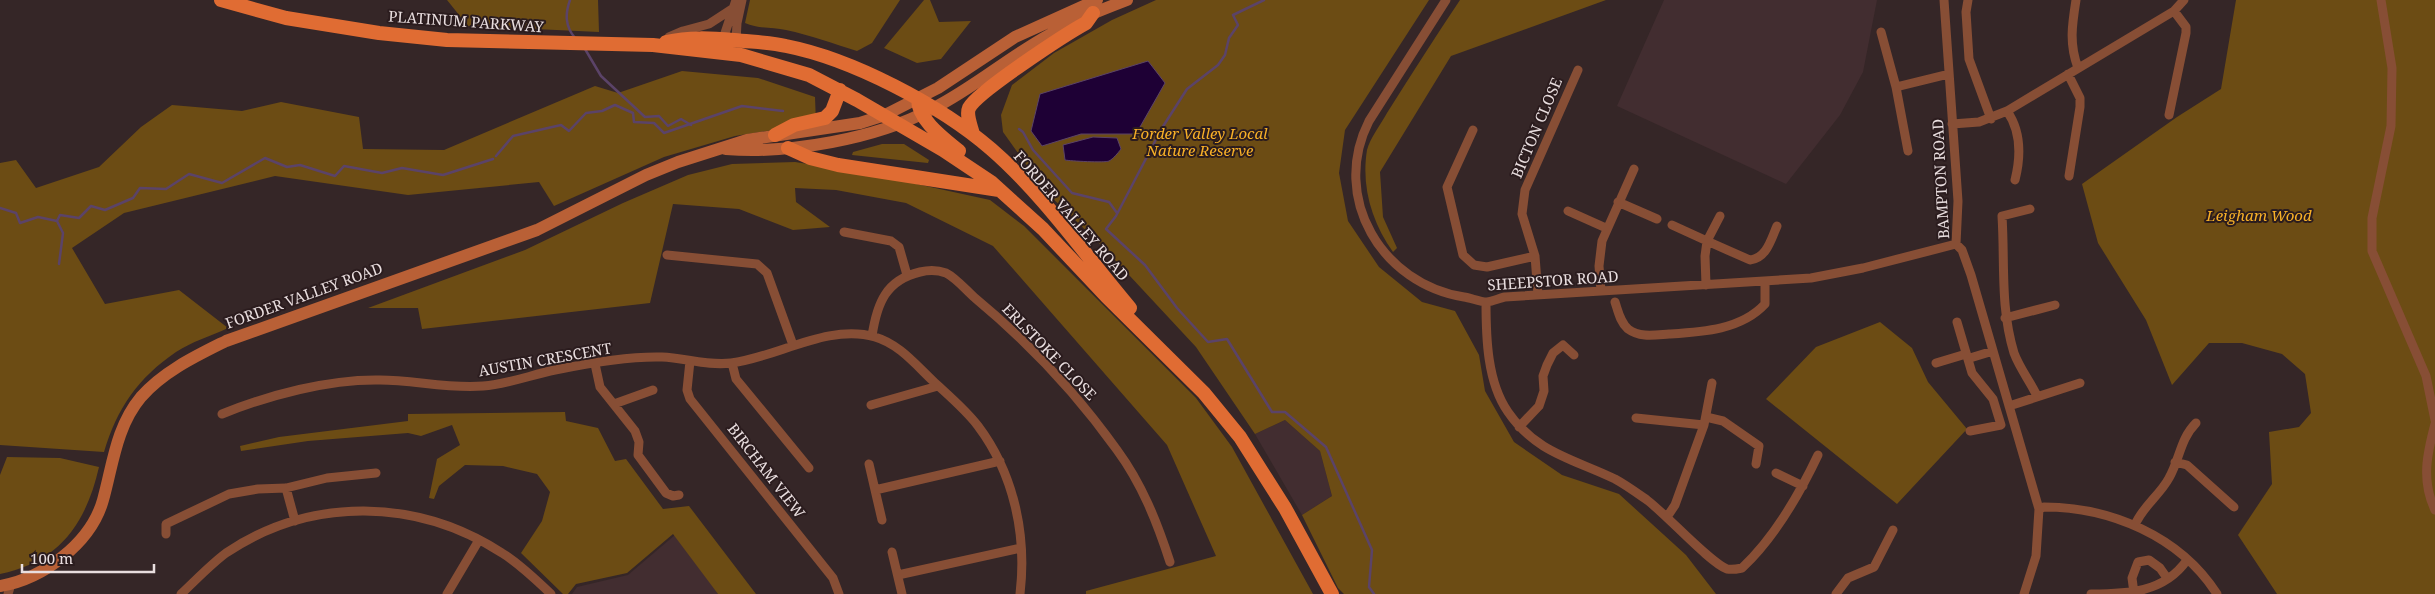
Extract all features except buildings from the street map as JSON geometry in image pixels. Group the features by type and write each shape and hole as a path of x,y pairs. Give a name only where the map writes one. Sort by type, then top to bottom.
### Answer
{"main road":[{"name":"PLATINUM PARKWAY","path":"220,0 311,23 447,40 634,46 652,45 686,38 787,46 835,61 918,99"},
{"path":"885,115 918,99 1015,37 1095,7 1127,0"},
{"path":"788,148 852,138 900,124 928,112 1095,7"},
{"path":"973,134 968,115 970,107 998,82 1086,23 1095,7"},
{"name":"PLATINUM PARKWAY","path":"652,45 741,55 809,75 857,100"},
{"path":"775,134 794,125 825,118 832,111 840,90"},
{"path":"918,99 943,138 984,170 995,186"},
{"name":"FORDER VALLEY ROAD","path":"857,100 900,124 995,186 1043,229 1106,296 1184,372"},
{"name":"FORDER VALLEY ROAD","path":"928,112 973,134 1021,178 1240,436 1285,508 1332,594"},
{"name":"FORDER VALLEY ROAD","path":"7,588 44,570 65,554 90,526 103,501 112,454 125,422 141,398 181,364 226,341 537,230 646,174 747,140 775,134 794,134 858,123 885,115"},
{"path":"788,148 810,158 838,165 995,186"},
{"name":"FORDER VALLEY ROAD","path":"721,149 742,151 788,148"}],"street":[{"path":"736,0 732,10 729,40 741,55"},
{"path":"729,40 737,23 742,0"},
{"name":"SHEEPSTOR ROAD","path":"1446,0 1380,101 1364,130 1357,162 1356,192 1362,215 1368,227 1394,262 1413,277 1434,289 1486,302 1505,297 1765,283 1847,272 1956,244"},
{"name":"BAMPTON ROAD","path":"1944,0 1958,208 1956,244 1962,250 1970,271 2039,509 2036,556 2024,594"},
{"path":"1968,0 1966,12 1969,59 1991,119"},
{"path":"2076,0 2071,34 2072,53 2078,68"},
{"path":"1952,124 1991,119 2007,111 2174,11 2184,0"},
{"path":"2381,0 2392,68 2391,126 2372,218 2372,251 2426,376 2435,422 2426,458 2429,497 2435,510"},
{"path":"652,45 682,31 709,24 732,10"},
{"path":"2169,115 2186,33 2186,26 2174,11"},
{"path":"1882,32 1896,87 1908,151"},
{"name":"BICTON CLOSE","path":"1538,295 1535,256 1522,214 1526,190 1578,70"},
{"path":"1896,87 1949,74"},
{"path":"2068,74 2080,98 2069,176"},
{"path":"2007,111 2016,124 2018,132 2019,166 2015,180"},
{"path":"1473,130 1447,187 1463,255 1474,265 1487,268 1535,256"},
{"path":"1600,291 1600,249 1606,228 1634,170"},
{"path":"1618,202 1657,220"},
{"path":"2030,208 2002,216 2005,318 2020,369 2031,381 2037,396"},
{"path":"1568,211 1606,228"},
{"path":"1706,285 1705,256 1707,241 1720,216"},
{"path":"1672,225 1750,260 1762,256 1777,226"},
{"path":"844,232 891,241 899,247 907,275 885,294 875,318 872,336"},
{"path":"667,254 757,264 762,267 770,280 793,345"},
{"name":"ERLSTOKE CLOSE","path":"907,275 929,270 946,273 1007,324 1056,375 1118,450 1137,480 1152,510 1170,562"},
{"path":"1615,302 1621,320 1629,329 1644,336 1707,332 1741,320 1761,309 1765,304 1765,283"},
{"path":"1486,302 1489,351 1496,383 1507,411 1520,427 1550,452 1618,480 1667,517 1722,566 1735,570 1742,568 1748,562 1772,533 1803,486 1818,455"},
{"path":"2005,318 2054,305"},
{"path":"1957,322 1972,373 1993,399 2001,425 1970,431"},
{"name":"AUSTIN CRESCENT","path":"222,414 254,401 347,381 381,380 436,386 482,386 508,382 555,370 662,357 690,361 732,363 793,345 854,334 872,336 898,347 977,424 1000,461 1014,502 1021,548 1020,594"},
{"path":"1520,427 1532,417 1539,406 1544,391 1543,376 1553,352 1563,345 1574,355"},
{"path":"1936,363 1993,351"},
{"name":"BIRCHAM VIEW","path":"690,361 687,390 690,399 833,578 839,594"},
{"path":"732,363 736,379 809,468"},
{"path":"595,364 600,388 635,430 639,442 638,455 666,493 673,496 679,494"},
{"path":"1667,517 1674,505 1705,421 1712,383"},
{"path":"2009,406 2080,383"},
{"path":"871,405 938,386"},
{"path":"614,404 653,390"},
{"path":"1636,418 1723,421 1759,446 1756,464"},
{"path":"2135,525 2141,512 2157,497 2170,477 2184,438 2196,423"},
{"path":"875,490 1000,461"},
{"path":"2175,462 2187,465 2234,507"},
{"path":"868,464 882,520"},
{"path":"166,534 166,524 229,494 258,488 286,488 327,478 376,473"},
{"path":"1776,473 1803,486"},
{"path":"286,488 295,521"},
{"path":"2039,509 2044,507 2079,508 2105,514 2135,525 2165,543 2187,560 2200,572 2217,594"},
{"path":"181,594 226,554 266,531 295,521 342,512 410,514 449,526 479,540 526,570 551,594"},
{"path":"1836,594 1848,578 1874,567 1893,530"},
{"path":"447,594 479,540"},
{"path":"898,575 1021,548"},
{"path":"892,552 902,594"},
{"path":"2134,593 2132,578 2138,562 2149,560 2160,568 2167,578"},
{"path":"2091,594 2149,592 2182,568 2187,560"}],"shaded area":[{"path":"1664,0 1877,0 1863,72 1840,115 1786,184 1617,106"},
{"path":"1148,61 1165,83 1136,134 1081,134 1042,146 1031,131 1040,94"},
{"path":"1093,137 1117,138 1121,149 1112,159 1106,162 1065,160 1063,145"},
{"path":"1285,420 1320,451 1332,496 1302,515 1255,434"},
{"path":"675,535 709,578 718,594 572,594 577,587 628,575"}],"green space":[{"path":"447,0 598,0 599,32 468,26"},
{"path":"750,0 900,0 872,43 857,51 795,32 745,23"},
{"path":"924,0 930,0 939,22 971,21 941,59 917,63 884,48"},
{"name":"Forder Valley Local Nature Reserve","path":"1156,0 1429,0 1345,130 1339,173 1348,221 1379,267 1422,302 1455,311 1479,355 1485,391 1514,442 1562,475 1619,494 1686,555 1716,594 1344,594 1338,588 1302,515 1332,496 1320,451 1285,420 1255,434 1196,347 1102,246 1046,192 1003,132 1001,115 1012,85 1054,53 1112,20"},
{"path":"1460,0 1606,0 1451,56 1380,172 1383,217 1397,248 1393,252 1379,229 1370,204 1366,177 1368,145"},
{"name":"Leigham Wood","path":"2236,0 2435,0 2435,594 2277,594 2238,535 2272,484 2269,432 2299,427 2311,413 2305,374 2282,354 2242,343 2209,343 2172,385 2146,320 2098,243 2082,184 2177,117 2221,89"},
{"path":"682,71 758,78 815,97 816,123 735,136 664,157 554,206 539,182 408,195 275,176 124,213 72,248 105,304 179,290 228,328 182,348 140,383 115,421 104,452 0,445 0,163 16,160 36,188 99,167 141,127 172,105 242,111 281,102 359,117 363,149 444,150 595,86 618,93"},
{"path":"882,144 904,144 929,160 928,163 852,155 853,152"},
{"path":"795,162 871,174 990,200 1024,226 1196,398 1232,447 1313,594 1086,594 1086,591 1216,556 1167,445 993,246 906,203 836,190 795,188 796,202 830,227 793,230 739,209 673,204 650,303 422,329 418,308 368,308 525,250 623,203 688,175 732,164"},
{"path":"1880,322 1912,348 1928,382 1967,429 1897,504 1766,399 1816,347"},
{"path":"565,412 566,421 598,428 615,461 626,459 663,509 689,506 756,594 718,594 673,534 627,573 576,584 568,594 563,594 521,553 542,521 550,492 537,474 503,466 465,465 439,486 434,499 429,498 437,459 460,445 452,425 421,436 408,433 308,441 241,451 240,446 279,437 408,421 408,414"},
{"path":"7,457 60,458 99,467 86,506 78,523 67,537 54,550 39,560 0,574 0,475"}],"waterway":[{"path":"570,0 567,20 569,29 575,38"},
{"path":"1264,0 1233,15 1238,25 1229,38 1225,55 1218,65 1187,89 1162,128 1116,216 1106,229 1145,265 1177,308 1208,342 1227,339 1272,412 1285,412 1326,447 1372,550 1369,587 1374,594"},
{"path":"585,49 601,76 645,117 659,116 668,126 681,119 691,125"},
{"path":"496,156 513,136 561,125 569,131 586,113 602,111 615,105 633,113 634,122 654,123 664,133 742,106 783,111"},
{"path":"1019,129 1023,132 1033,150 1072,193 1109,202 1117,213"},
{"path":"0,208 16,213 20,223 38,217 57,221 60,215 79,218 91,206 105,210 133,198 140,188 166,189 189,174 222,183 265,158 287,167 300,165 335,176 344,166 382,173 402,168 443,175 493,159"},
{"path":"57,221 63,233 59,264"}]}
